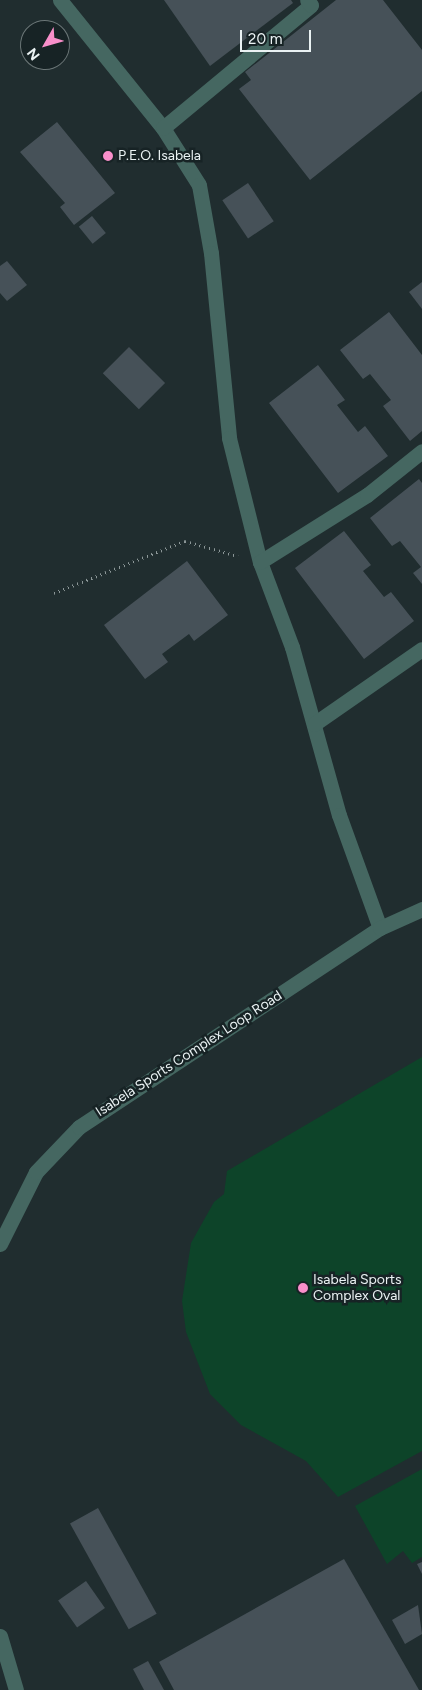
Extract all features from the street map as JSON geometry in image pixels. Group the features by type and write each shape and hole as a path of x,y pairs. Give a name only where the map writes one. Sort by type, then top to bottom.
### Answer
{"street":[{"path":"60,0 163,128 199,186 205,207 229,438 260,562 292,647 339,815 380,928"},
{"path":"163,128 312,2"},
{"path":"260,562 367,495 422,451"},
{"path":"314,724 422,650"},
{"name":"Isabela Sports Complex Loop Road","path":"0,1244 36,1172 79,1127 380,928 422,908"},
{"path":"0,1636 16,1690"}],"path":[{"path":"54,593 185,541 260,562"}],"green space":[{"name":"Isabela Sports Complex Oval","path":"422,1057 422,1451 338,1497 306,1461 241,1425 210,1394 186,1332 182,1301 191,1243 214,1202 224,1194 227,1171"},
{"path":"422,1469 422,1557 412,1563 403,1551 387,1564 355,1506"}],"building":[{"path":"164,0 291,0 293,3 210,66"},
{"path":"336,0 383,0 422,50 422,91 310,180 239,89 251,80 245,72"},
{"path":"57,122 115,193 74,225 60,207 65,203 20,152"},
{"path":"248,183 274,221 248,238 222,200"},
{"path":"92,216 106,233 93,244 79,227"},
{"path":"7,261 27,285 7,301 0,293 0,266"},
{"path":"422,282 422,309 409,292"},
{"path":"389,312 422,355 422,431 410,441 383,406 391,400 370,374 363,379 340,350"},
{"path":"129,347 165,383 139,409 103,373"},
{"path":"318,365 345,400 337,405 358,432 365,426 388,456 338,493 269,403"},
{"path":"419,479 422,483 422,584 413,573 421,567 400,541 392,546 370,518"},
{"path":"344,531 371,565 363,571 384,597 391,592 414,621 364,659 295,568"},
{"path":"187,561 228,615 194,641 189,634 162,654 168,662 145,679 104,625"},
{"path":"98,1508 157,1614 129,1629 70,1524"},
{"path":"344,1559 419,1690 174,1690 159,1662"},
{"path":"422,1562 422,1574 417,1564"},
{"path":"86,1581 105,1608 77,1628 58,1601"},
{"path":"418,1605 422,1634 405,1644 392,1620"},
{"path":"148,1661 164,1690 144,1690 133,1669"}],"place":[{"name":"P.E.O. Isabela","path":"108,156"},
{"name":"Isabela Sports Complex Oval","path":"303,1288"}]}
